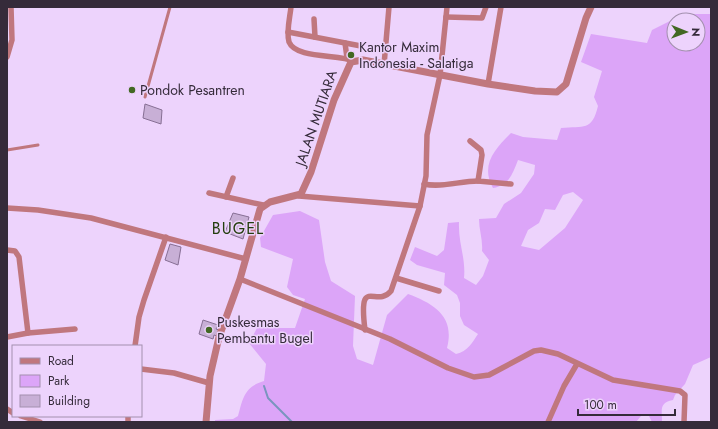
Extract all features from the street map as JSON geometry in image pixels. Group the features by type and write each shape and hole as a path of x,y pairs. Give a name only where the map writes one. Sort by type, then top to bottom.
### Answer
{"street":[{"path":"7,57 12,40 12,7"},
{"path":"291,7 288,32 289,41 293,48 302,52 350,59 345,43"},
{"path":"384,65 389,7"},
{"path":"365,330 362,308 365,298 388,294 396,278 420,206 424,184 427,135 440,75 447,7"},
{"path":"446,16 481,18 486,7"},
{"path":"488,84 501,7"},
{"name":"JALAN MUTIARA","path":"299,196 311,172 350,59 363,60 488,84 535,91 557,92 566,84 586,18 591,7"},
{"path":"314,19 315,37"},
{"path":"288,32 361,46"},
{"path":"470,141 481,150 482,155 478,182"},
{"path":"226,197 233,178"},
{"path":"424,184 433,186 465,181 511,184"},
{"path":"209,193 263,205 299,196 420,206"},
{"path":"206,422 209,383 219,337 240,279 260,209 263,205"},
{"path":"7,208 38,210 91,218 246,258"},
{"path":"135,345 139,317 166,237"},
{"path":"7,250 15,250 18,257 28,333"},
{"path":"396,278 439,291"},
{"path":"240,279 390,339 448,368 474,377 489,375 534,351 541,350 558,354 613,380 683,392 685,397 684,422"},
{"path":"7,336 75,329"},
{"path":"548,422 564,386 577,364"},
{"path":"142,368 174,373 209,383"},
{"path":"24,417 40,422"}],"lane":[{"path":"145,97 170,7"},
{"path":"7,150 38,145"}],"green space":[{"path":"706,14 711,14 711,357 693,365 685,384 675,395 673,400 663,405 662,422 652,422 648,414 641,416 636,422 215,422 215,420 233,419 238,416 245,394 252,386 264,381 266,364 249,343 257,328 295,328 305,299 293,295 287,287 293,259 261,247 260,238 273,215 300,211 319,220 325,262 331,281 355,296 353,346 357,359 373,365 387,315 408,294 427,302 441,313 448,328 449,337 447,348 456,354 460,353 469,346 478,334 464,325 460,316 460,303 457,295 444,285 445,273 417,265 410,260 415,247 437,256 444,250 448,223 459,222 464,264 464,278 476,285 483,276 489,260 482,251 479,219 496,218 504,204 521,193 534,174 535,165 518,160 507,182 493,188 489,180 488,172 491,158 495,151 511,133 523,137 557,140 561,128 586,126 593,120 598,106 594,97 602,71 581,62 591,34 647,43 652,30 666,23 666,52 706,52","holes":["573,192 583,200 565,228 539,250 521,246 528,230 539,223 545,209 555,210 563,195"]}],"building":[{"path":"145,104 162,110 161,124 143,118"},
{"path":"233,213 249,217 243,239 225,232"},
{"path":"170,244 181,247 178,265 165,260"},
{"name":"Puskesmas Pembantu Bugel","path":"203,320 218,325 216,329 219,330 217,336 214,335 213,339 199,334"}],"waterway":[{"path":"264,386 268,398 292,422"}],"place":[{"name":"Kantor Maxim Indonesia - Salatiga","path":"351,55"},
{"name":"Pondok Pesantren","path":"132,90"},
{"name":"Puskesmas Pembantu Bugel","path":"209,330"}],"district":[{"name":"BUGEL","path":"238,228"}]}
